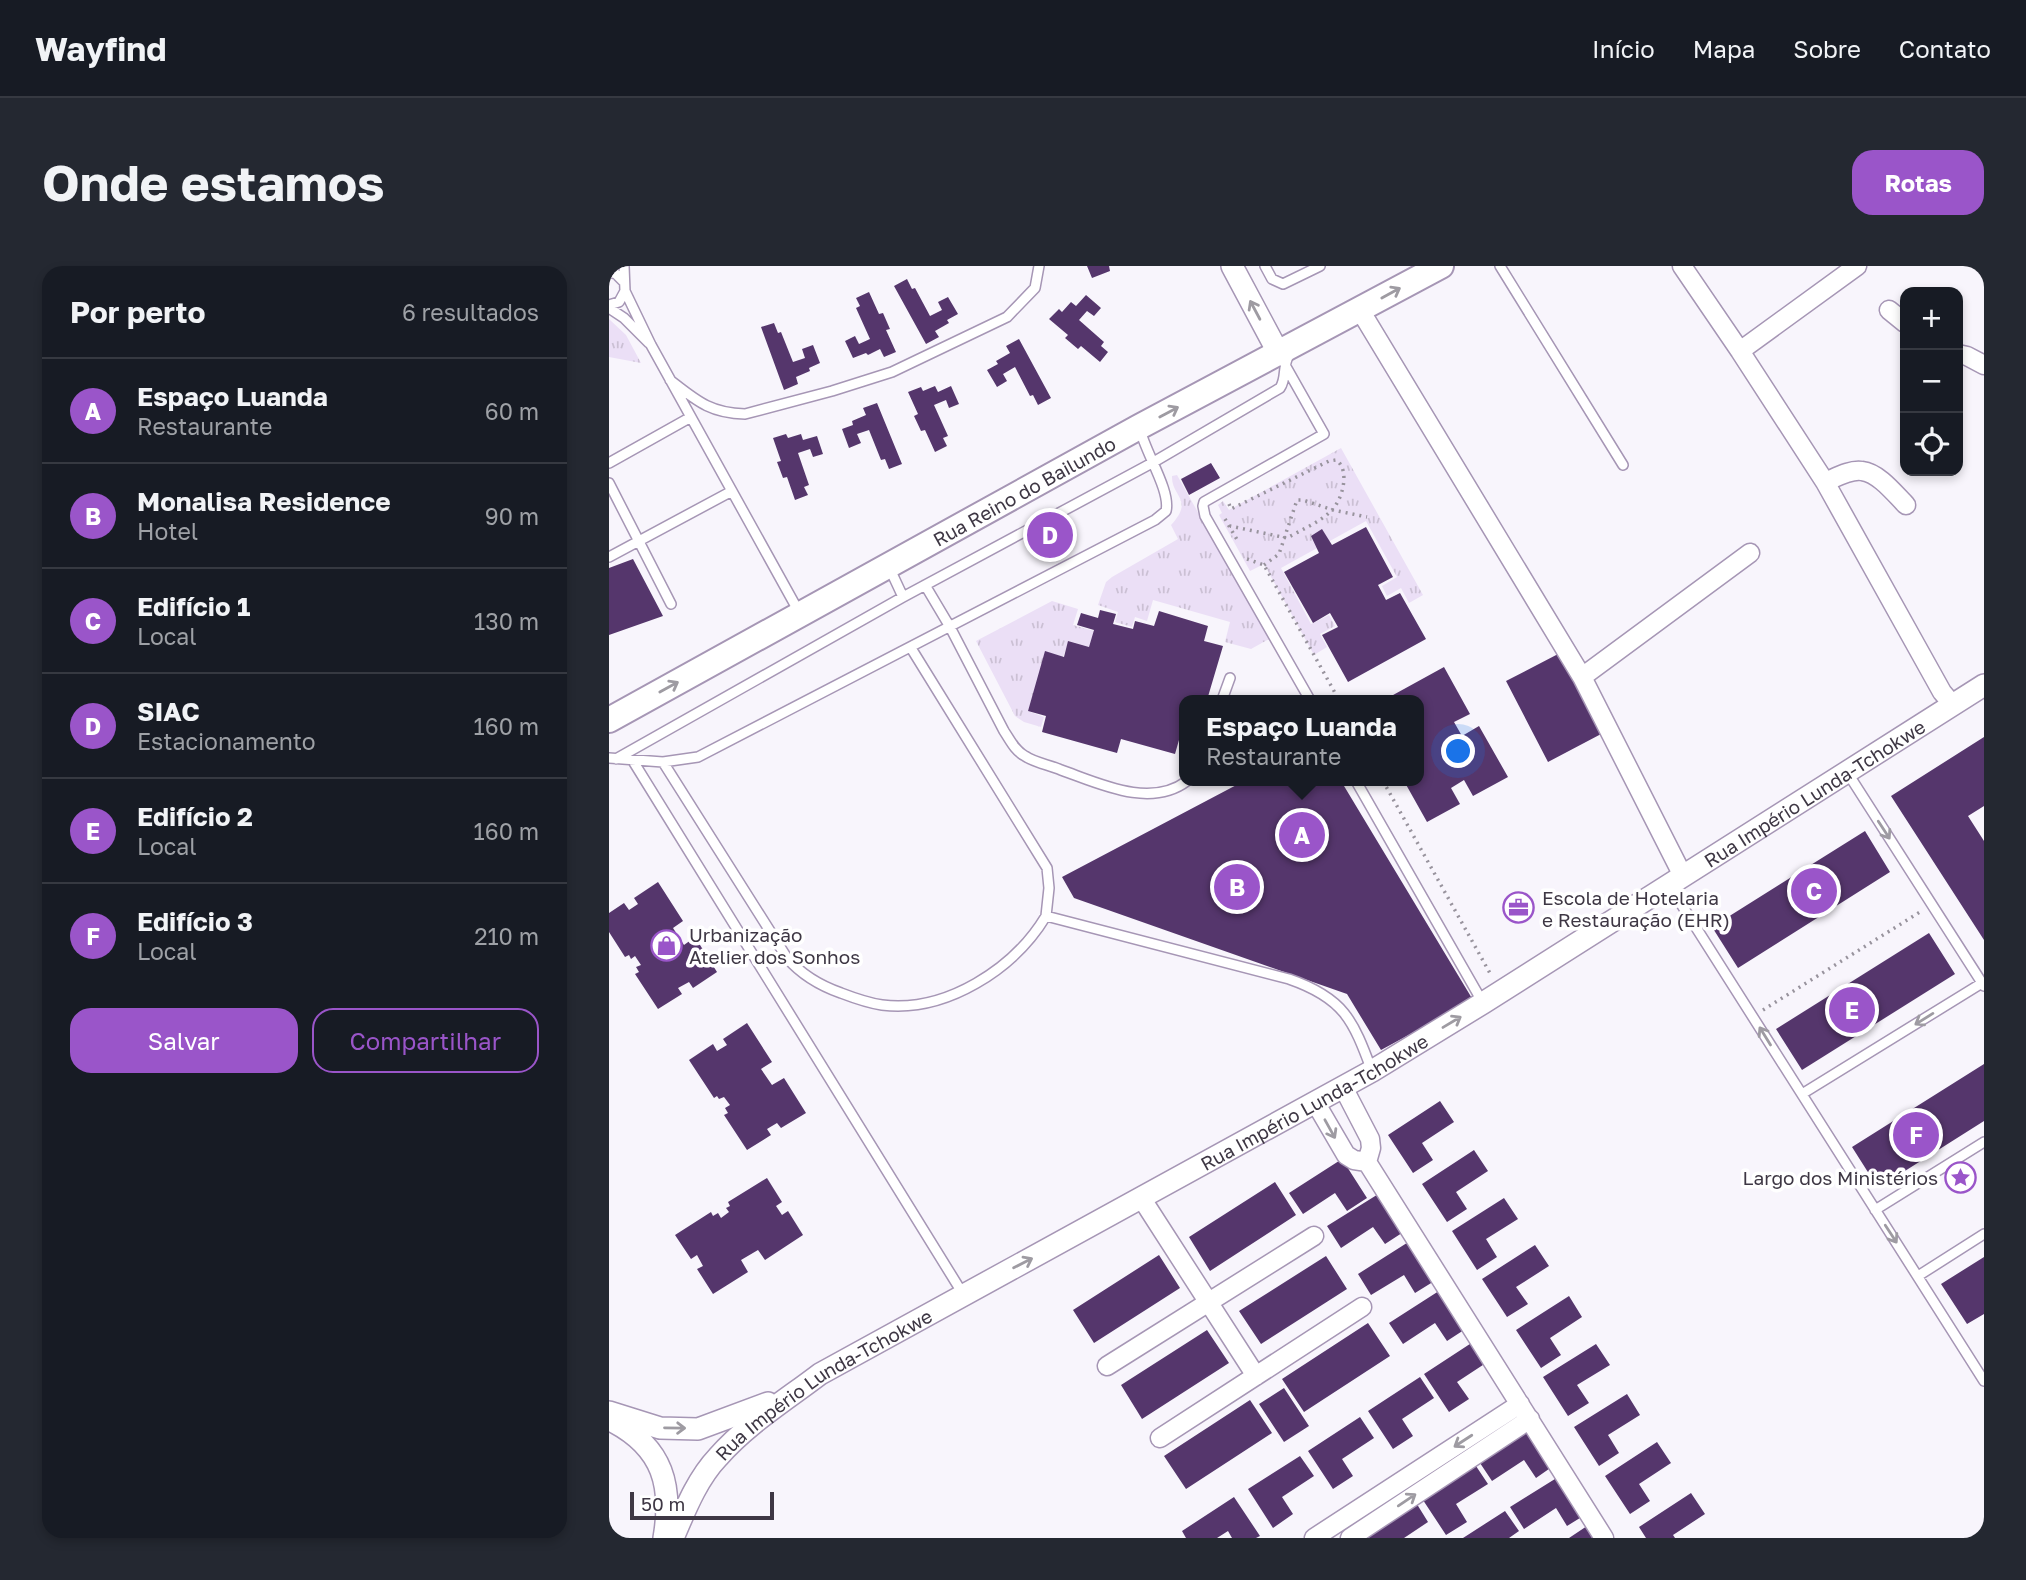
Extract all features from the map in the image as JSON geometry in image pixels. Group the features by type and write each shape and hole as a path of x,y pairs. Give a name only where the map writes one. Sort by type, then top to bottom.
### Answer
{"main road":[{"name":"Rua Reino do Bailundo","path":"609,720 1139,427 1286,354 1441,266"}],"street":[{"path":"1232,266 1286,354"},
{"path":"1682,266 1825,482 1942,692 1953,705"},
{"path":"1740,351 1857,266"},
{"path":"1360,310 1582,677 1676,881"},
{"path":"1889,310 1900,319"},
{"path":"1963,355 1984,365"},
{"path":"1825,482 1851,472 1863,471 1875,476 1906,505"},
{"path":"1582,677 1750,553"},
{"name":"Rua Império Lunda-Tchokwe","path":"673,1538 688,1502 716,1458 744,1431 820,1374 1373,1071 1984,685"},
{"path":"1343,1087 1370,1139 1371,1148 1367,1162 1604,1538"},
{"path":"1315,1102 1346,1155 1354,1160 1367,1162"},
{"path":"1142,1199 1257,1376"},
{"path":"1107,1366 1314,1236"},
{"path":"1160,1438 1362,1307"},
{"path":"609,1412 660,1428 698,1429 768,1403 820,1374"},
{"path":"1314,1538 1525,1412"},
{"path":"1350,1538 1525,1412"},
{"path":"609,1419 642,1441 656,1458 667,1484 664,1538"}],"lane":[{"path":"624,266 625,287 619,302 609,306 651,345"},
{"path":"670,380 706,407 732,414 745,414 832,391 892,372 1007,317 1035,288 1039,266"},
{"path":"1265,266 1272,279 1283,284 1320,266"},
{"path":"1500,266 1623,465"},
{"path":"609,272 617,274 625,287 651,345 800,614"},
{"path":"612,759 1151,463 1280,388 1284,382 1286,354"},
{"path":"1286,354 1324,434 1205,502 1203,506 1205,516 1307,695"},
{"path":"609,463 691,417"},
{"path":"612,759 663,762 698,757 1161,516 1166,511 1168,496 1151,463 1139,427"},
{"path":"609,483 671,604"},
{"path":"609,556 732,491"},
{"path":"889,565 903,597"},
{"path":"925,585 1005,731 1014,746 1025,756 1131,792 1150,793 1169,790 1179,785"},
{"path":"663,762 796,969 831,989 884,1005 913,1004 967,988 999,968 1035,934 1046,916 1049,888 1047,868 911,648"},
{"path":"1224,695 1230,678"},
{"path":"633,761 963,1294"},
{"path":"1802,1094 1983,985 1847,772"},
{"path":"1359,786 1492,998"},
{"path":"1676,881 1802,1094 1984,1381"},
{"path":"1046,916 1309,986 1341,1007 1353,1024 1373,1071"},
{"path":"1875,1210 1984,1142"},
{"path":"1918,1276 1984,1234"}],"path":[{"path":"1226,499 1231,509 1336,460 1344,470 1345,482 1333,510 1287,538 1230,526"},
{"path":"1264,565 1279,554 1287,538 1297,500 1367,517"},
{"path":"1222,516 1247,560 1264,565 1336,695"},
{"path":"1386,786 1492,998"},
{"path":"1773,1004 1907,920"}],"green space":[{"path":"609,319 626,335 641,363 609,357"},
{"path":"1341,448 1423,595 1409,603 1401,588 1387,596 1382,586 1397,577 1366,521 1281,568 1311,624 1329,615 1335,626 1320,634 1327,647 1314,655 1264,564 1250,571 1219,515 1222,513 1218,505 1223,501 1229,510"},
{"path":"1177,475 1269,639 1251,649 1225,642 1230,622 1153,600 1147,621 1135,617 1132,627 1115,622 1118,612 1098,605 1106,582 1112,577 1178,539 1171,525 1182,504 1173,483 1172,476"},
{"path":"1052,601 1078,609 1073,625 1094,631 1089,647 1069,641 1063,657 1046,652 1028,711 1044,717 1041,727 1015,716 976,641"}],"building":[{"path":"1087,266 1109,266 1110,271 1092,278"},
{"path":"907,279 930,316 942,310 938,302 948,297 958,314 935,331 939,337 926,344 894,286"},
{"path":"869,292 879,314 883,313 890,329 886,330 896,352 884,357 880,349 853,358 845,341 855,336 859,344 870,339 856,308 860,306 856,298"},
{"path":"1086,295 1101,308 1094,316 1087,311 1079,320 1104,342 1101,346 1108,352 1100,362 1081,346 1078,349 1065,338 1068,335 1049,319 1059,309 1062,312 1071,302 1076,306"},
{"path":"774,323 778,333 781,332 793,362 805,358 802,349 813,345 820,363 796,377 798,384 784,390 761,327"},
{"path":"1019,339 1051,398 1038,405 1033,395 1030,396 1015,367 1003,374 1007,381 997,387 987,370 1010,353 1006,346"},
{"path":"935,386 938,392 951,386 959,404 949,408 946,400 934,405 948,436 943,438 947,446 935,452 925,430 921,431 914,416 918,414 908,392 921,387 923,391"},
{"path":"877,403 902,464 889,469 885,459 881,460 869,430 857,434 861,443 849,448 842,429 866,415 863,408"},
{"path":"786,434 788,438 801,434 803,440 817,436 823,454 813,457 810,449 798,453 809,485 804,487 808,495 795,500 787,477 783,478 777,462 781,461 773,438"},
{"path":"1211,463 1220,478 1189,495 1181,479"},
{"path":"1366,527 1393,577 1378,585 1386,600 1400,593 1426,639 1348,682 1322,635 1338,627 1330,613 1313,623 1284,572 1319,553 1311,536 1322,529 1332,545"},
{"path":"633,559 663,616 609,635 609,568"},
{"path":"1100,610 1116,614 1113,624 1133,629 1135,621 1154,626 1159,611 1208,626 1204,641 1223,646 1208,695 1179,695 1179,740 1175,754 1121,739 1117,753 1042,732 1046,716 1028,711 1045,651 1064,657 1068,641 1089,647 1094,630 1077,625 1081,613 1098,618"},
{"path":"1560,653 1603,733 1548,762 1506,681"},
{"path":"1444,667 1470,714 1454,722 1462,736 1479,726 1508,777 1473,796 1464,780 1451,788 1460,804 1427,822 1407,786 1424,786 1424,695 1393,695"},
{"path":"1984,737 1984,806 1968,816 1984,841 1984,940 1891,796"},
{"path":"1235,786 1344,786 1473,1000 1381,1050 1347,994 1074,898 1062,877"},
{"path":"1865,831 1890,872 1738,968 1712,927"},
{"path":"658,882 683,921 673,928 684,945 695,937 717,972 693,988 689,982 678,988 682,994 658,1009 635,974 639,972 636,967 641,965 635,956 631,959 629,955 625,957 609,932 609,913 624,903 629,910 638,904 634,898"},
{"path":"1929,933 1955,974 1802,1070 1776,1029"},
{"path":"747,1023 772,1062 761,1069 772,1085 784,1078 806,1113 781,1128 777,1123 767,1129 771,1135 747,1150 724,1115 728,1113 725,1108 730,1105 724,1097 714,1098 689,1060 713,1044 717,1051 727,1045 723,1039"},
{"path":"1984,1064 1984,1121 1878,1188 1852,1147"},
{"path":"1440,1101 1454,1122 1422,1143 1433,1160 1413,1173 1388,1135"},
{"path":"1474,1150 1488,1171 1456,1192 1467,1209 1447,1222 1422,1184"},
{"path":"1342,1159 1367,1198 1347,1211 1335,1193 1303,1214 1289,1193"},
{"path":"767,1178 782,1202 776,1206 782,1215 788,1211 803,1235 765,1260 758,1250 741,1260 748,1272 713,1294 697,1269 703,1266 697,1255 691,1259 675,1235 711,1212 713,1216 718,1213 721,1218 729,1212 726,1208 730,1206 728,1202"},
{"path":"1275,1182 1296,1215 1210,1271 1189,1237"},
{"path":"1380,1193 1405,1231 1385,1244 1373,1227 1341,1248 1327,1226"},
{"path":"1504,1198 1518,1219 1486,1239 1497,1257 1477,1270 1452,1231"},
{"path":"1410,1241 1436,1280 1415,1293 1404,1275 1371,1295 1358,1274"},
{"path":"1535,1245 1549,1266 1516,1287 1528,1304 1507,1317 1482,1279"},
{"path":"1159,1255 1180,1288 1094,1343 1073,1310"},
{"path":"1326,1256 1347,1289 1261,1344 1239,1311"},
{"path":"1984,1257 1984,1314 1967,1324 1941,1284"},
{"path":"1442,1289 1467,1328 1447,1341 1435,1323 1403,1344 1389,1323"},
{"path":"1569,1296 1582,1317 1550,1338 1561,1355 1541,1368 1516,1330"},
{"path":"1368,1323 1390,1356 1304,1412 1282,1379"},
{"path":"1207,1330 1229,1363 1142,1419 1121,1385"},
{"path":"1476,1340 1489,1361 1457,1382 1469,1399 1449,1412 1424,1374"},
{"path":"1596,1344 1610,1365 1577,1385 1589,1403 1568,1416 1543,1377"},
{"path":"1420,1377 1434,1398 1402,1419 1413,1436 1393,1449 1368,1411"},
{"path":"1284,1388 1309,1426 1284,1442 1259,1404"},
{"path":"1627,1394 1640,1415 1608,1435 1619,1453 1599,1466 1574,1427"},
{"path":"1250,1400 1272,1433 1186,1489 1164,1456"},
{"path":"1360,1417 1374,1438 1342,1459 1353,1476 1333,1489 1308,1451"},
{"path":"1531,1426 1556,1464 1536,1478 1524,1460 1492,1481 1478,1460"},
{"path":"1657,1442 1671,1463 1639,1484 1650,1501 1630,1514 1605,1476"},
{"path":"1300,1456 1314,1476 1282,1497 1293,1514 1273,1528 1248,1489"},
{"path":"1474,1463 1488,1484 1456,1504 1467,1522 1446,1535 1421,1497"},
{"path":"1563,1474 1588,1513 1567,1526 1556,1508 1524,1529 1510,1507"},
{"path":"1691,1493 1705,1514 1673,1535 1675,1538 1646,1538 1639,1527"},
{"path":"1234,1497 1260,1536 1232,1538 1228,1531 1217,1538 1186,1538 1182,1531"},
{"path":"1415,1501 1428,1522 1404,1538 1364,1538"},
{"path":"1505,1511 1519,1531 1509,1538 1463,1538"},
{"path":"1593,1522 1603,1538 1569,1538"}],"place":[{"name":"SIAC","path":"1050,535"},
{"name":"Espaço Luanda","path":"1302,835"},
{"name":"Monalisa Residence","path":"1237,887"},
{"name":"Edifício 1","path":"1814,891"},
{"name":"Escola de Hotelaria e Restauração (EHR)","path":"1519,908"},
{"name":"Urbanização Atelier dos Sonhos","path":"666,945"},
{"name":"Edifício 2","path":"1852,1010"},
{"name":"Edifício 3","path":"1916,1135"},
{"name":"Largo dos Ministérios","path":"1961,1177"}]}
